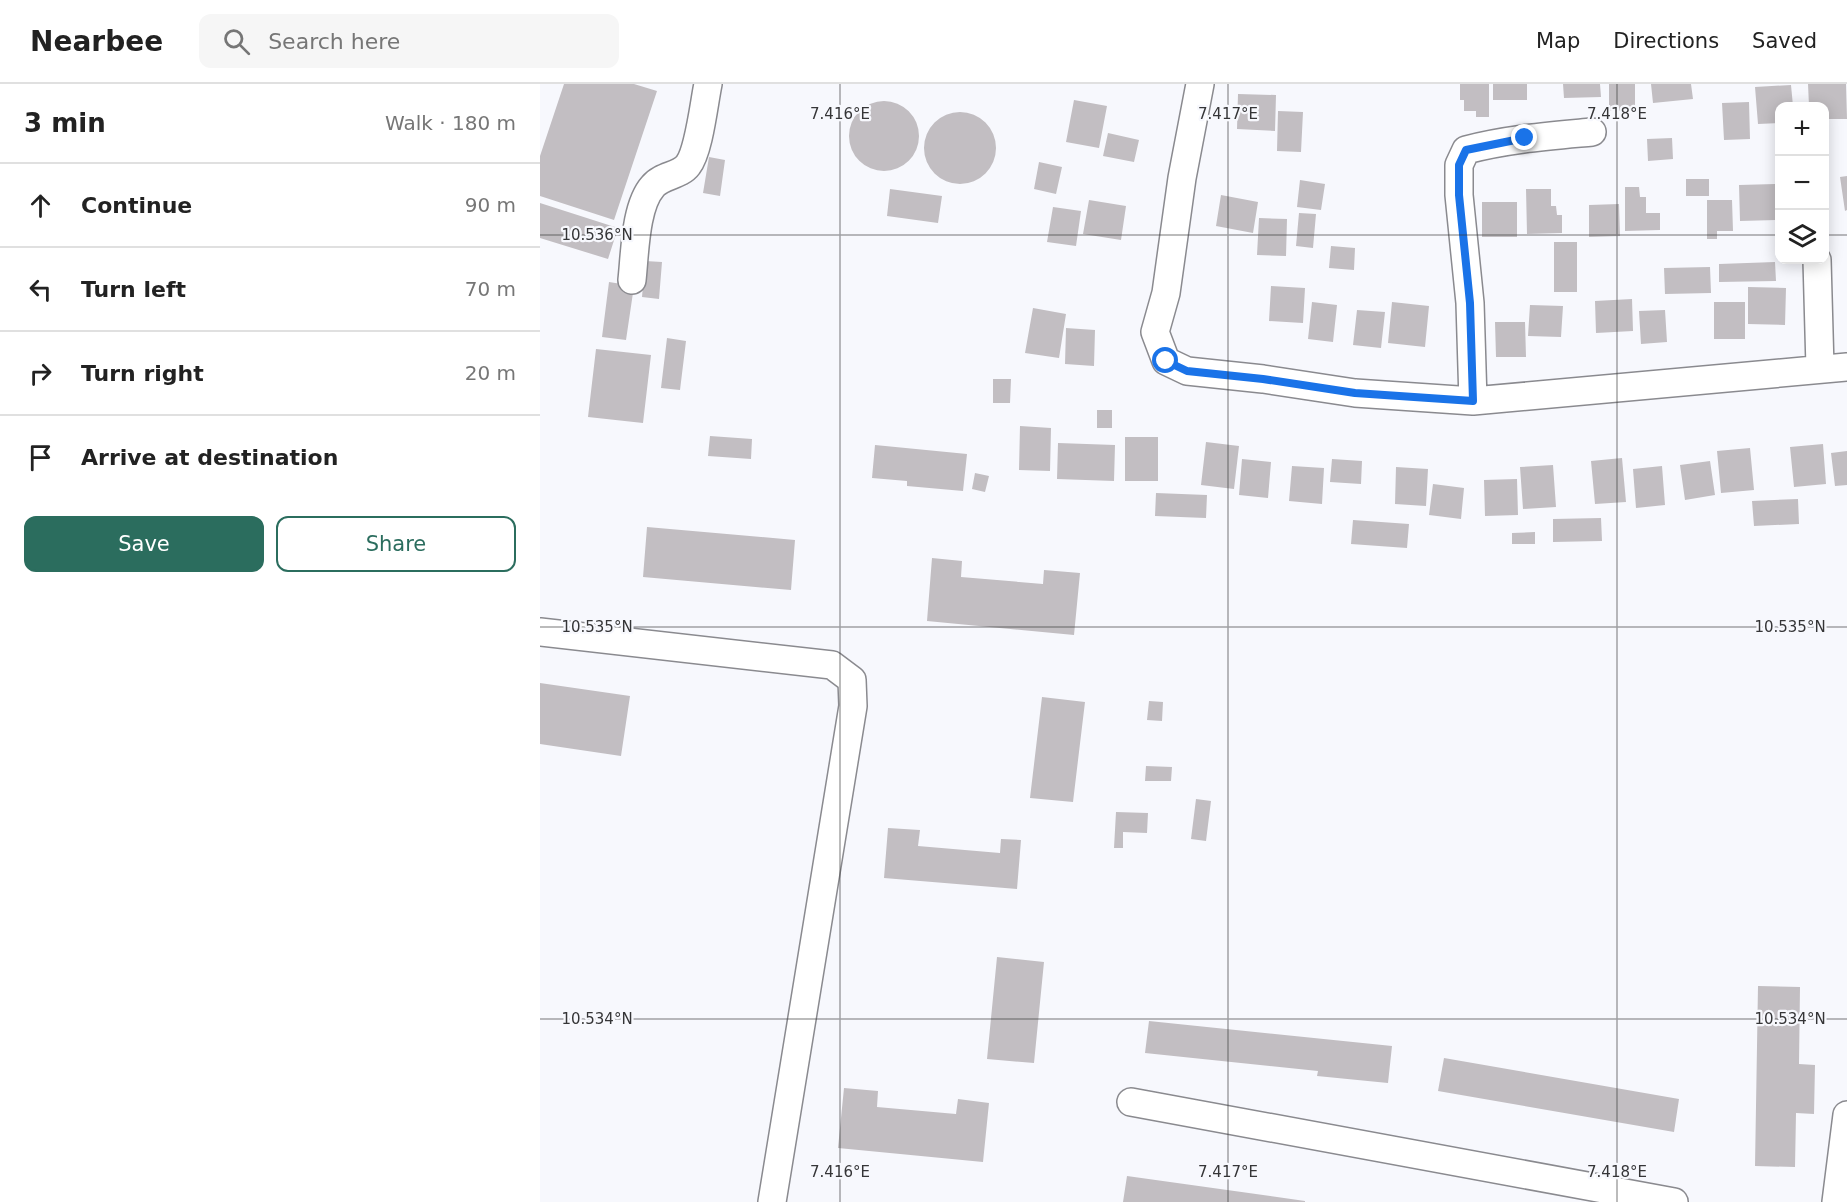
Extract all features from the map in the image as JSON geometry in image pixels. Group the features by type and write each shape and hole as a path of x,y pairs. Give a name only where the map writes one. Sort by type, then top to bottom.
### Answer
{"street":[{"path":"632,280 637,233 644,201 653,185 688,165 695,150 708,84"},
{"path":"1200,84 1182,178 1166,293 1155,332 1166,361 1187,371 1263,379 1346,392 1473,401 1847,367"},
{"path":"1473,401 1470,303 1459,195 1459,165 1466,150 1486,145 1525,138 1592,132"},
{"path":"1816,264 1820,368"},
{"path":"540,632 832,665 852,680 853,706 772,1202"},
{"path":"1131,1102 1674,1202"},
{"path":"1836,1202 1847,1115"}],"building":[{"path":"564,84 634,84 657,91 614,220 540,196 540,156"},
{"path":"1460,84 1489,84 1489,117 1476,117 1476,111 1464,111 1464,100 1460,100"},
{"path":"1493,84 1527,84 1527,100 1493,100"},
{"path":"1563,84 1600,84 1601,97 1564,98"},
{"path":"1609,84 1635,84 1635,110 1609,111"},
{"path":"1651,84 1691,84 1693,99 1653,103"},
{"path":"1808,84 1846,84 1847,119 1829,119 1829,102 1809,102"},
{"path":"1791,85 1793,102 1775,102 1775,123 1758,124 1755,87"},
{"path":"1238,94 1276,95 1275,131 1237,129"},
{"path":"1074,100 1107,106 1099,148 1066,142"},
{"path":"884,101 897,104 909,111 916,123 919,136 916,149 909,161 897,168 884,171 871,168 859,161 852,149 849,136 852,123 859,111 871,104"},
{"path":"1749,102 1750,139 1724,140 1722,103"},
{"path":"1278,111 1303,112 1301,152 1277,151"},
{"path":"960,112 980,118 990,128 996,148 990,168 980,178 960,184 940,178 930,168 924,148 930,128 940,118"},
{"path":"1108,133 1139,140 1134,162 1103,156"},
{"path":"1672,138 1673,159 1648,161 1647,139"},
{"path":"709,157 725,160 720,196 703,193"},
{"path":"1039,162 1062,167 1056,194 1034,189"},
{"path":"1847,176 1847,210 1845,211 1840,177"},
{"path":"1686,179 1709,179 1709,196 1686,196"},
{"path":"1300,180 1325,184 1321,210 1297,207"},
{"path":"1775,184 1775,220 1740,221 1739,185"},
{"path":"1625,187 1639,187 1640,197 1646,197 1646,213 1660,213 1660,230 1625,231"},
{"path":"890,189 942,196 938,223 887,216"},
{"path":"1526,189 1551,189 1551,206 1556,206 1557,215 1562,215 1562,233 1527,234"},
{"path":"1221,195 1258,202 1253,233 1216,226"},
{"path":"1089,200 1126,206 1121,240 1083,234"},
{"path":"1707,200 1732,200 1733,231 1717,231 1717,239 1707,239"},
{"path":"1482,202 1517,202 1517,237 1482,237"},
{"path":"540,203 618,228 608,259 540,238"},
{"path":"1619,204 1620,236 1589,237 1589,205"},
{"path":"1053,207 1081,211 1076,246 1047,242"},
{"path":"1299,213 1316,214 1313,248 1296,246"},
{"path":"1259,218 1287,219 1286,256 1257,255"},
{"path":"1554,242 1577,242 1577,292 1554,292"},
{"path":"1331,246 1355,248 1354,270 1329,268"},
{"path":"645,261 662,262 659,299 642,297"},
{"path":"1775,262 1776,281 1719,282 1719,264"},
{"path":"1710,267 1711,293 1665,294 1664,268"},
{"path":"609,282 634,286 626,340 602,337"},
{"path":"1271,286 1305,288 1303,323 1269,321"},
{"path":"1748,287 1786,288 1785,325 1748,324"},
{"path":"1632,299 1633,331 1596,333 1595,301"},
{"path":"1312,302 1337,305 1333,342 1308,339"},
{"path":"1392,302 1429,306 1425,347 1388,343"},
{"path":"1714,302 1745,302 1745,339 1714,339"},
{"path":"1530,305 1563,306 1561,337 1528,336"},
{"path":"1033,308 1066,314 1059,358 1025,353"},
{"path":"1357,310 1385,312 1381,348 1353,345"},
{"path":"1665,310 1667,342 1641,344 1639,311"},
{"path":"1495,322 1525,322 1526,357 1496,357"},
{"path":"1066,328 1095,330 1094,366 1065,364"},
{"path":"667,338 686,341 680,390 661,388"},
{"path":"596,349 651,355 643,423 588,417"},
{"path":"993,379 1011,379 1010,403 993,403"},
{"path":"1097,410 1112,410 1112,428 1097,428"},
{"path":"1020,426 1051,428 1050,471 1019,470"},
{"path":"710,436 752,439 751,459 708,456"},
{"path":"1125,437 1158,437 1158,481 1125,481"},
{"path":"1206,442 1239,446 1234,489 1201,485"},
{"path":"1058,443 1115,445 1114,481 1057,479"},
{"path":"1823,444 1826,484 1794,487 1790,447"},
{"path":"875,445 967,454 963,491 907,486 907,481 872,478"},
{"path":"1750,448 1754,490 1721,493 1717,451"},
{"path":"1847,451 1847,485 1835,486 1831,453"},
{"path":"1622,458 1626,502 1595,504 1591,461"},
{"path":"1242,459 1271,462 1268,498 1239,495"},
{"path":"1332,459 1362,461 1361,484 1330,482"},
{"path":"1710,461 1715,495 1685,500 1680,465"},
{"path":"1553,465 1556,507 1523,509 1520,467"},
{"path":"1292,466 1324,468 1322,504 1289,501"},
{"path":"1662,466 1665,505 1636,508 1633,469"},
{"path":"1396,467 1428,469 1426,506 1395,504"},
{"path":"975,473 989,476 985,492 972,489"},
{"path":"1517,479 1518,515 1485,516 1484,480"},
{"path":"1433,484 1464,488 1461,519 1429,515"},
{"path":"1156,493 1207,495 1206,518 1155,516"},
{"path":"1798,499 1799,524 1754,526 1752,501"},
{"path":"1601,518 1602,541 1553,542 1553,519"},
{"path":"1353,520 1409,524 1407,548 1351,544"},
{"path":"647,527 795,540 791,590 643,577"},
{"path":"1535,532 1535,544 1512,544 1512,533"},
{"path":"932,558 962,561 961,577 1043,584 1044,570 1080,573 1074,635 927,621"},
{"path":"540,683 630,696 621,756 540,744"},
{"path":"1042,697 1085,702 1073,802 1030,798"},
{"path":"1149,701 1163,702 1162,721 1147,720"},
{"path":"1146,766 1172,767 1171,781 1145,781"},
{"path":"1196,799 1211,801 1206,841 1191,839"},
{"path":"1116,812 1148,813 1147,833 1123,832 1123,848 1114,848"},
{"path":"888,828 920,830 918,846 1000,853 1001,839 1021,840 1017,889 884,878"},
{"path":"997,957 1044,962 1034,1063 987,1059"},
{"path":"1758,986 1800,987 1799,1064 1815,1065 1814,1114 1796,1113 1795,1167 1755,1166"},
{"path":"1149,1021 1392,1046 1388,1083 1317,1076 1318,1071 1145,1053"},
{"path":"1444,1058 1679,1099 1674,1132 1438,1091"},
{"path":"844,1088 878,1091 877,1107 956,1114 958,1099 989,1103 983,1162 838,1148"},
{"path":"1127,1176 1305,1201 1305,1202 1123,1202"}],"route":[{"path":"1166,361 1187,371 1263,379 1355,393 1473,401 1470,303 1459,195 1459,165 1466,150 1496,142 1525,138"}]}
